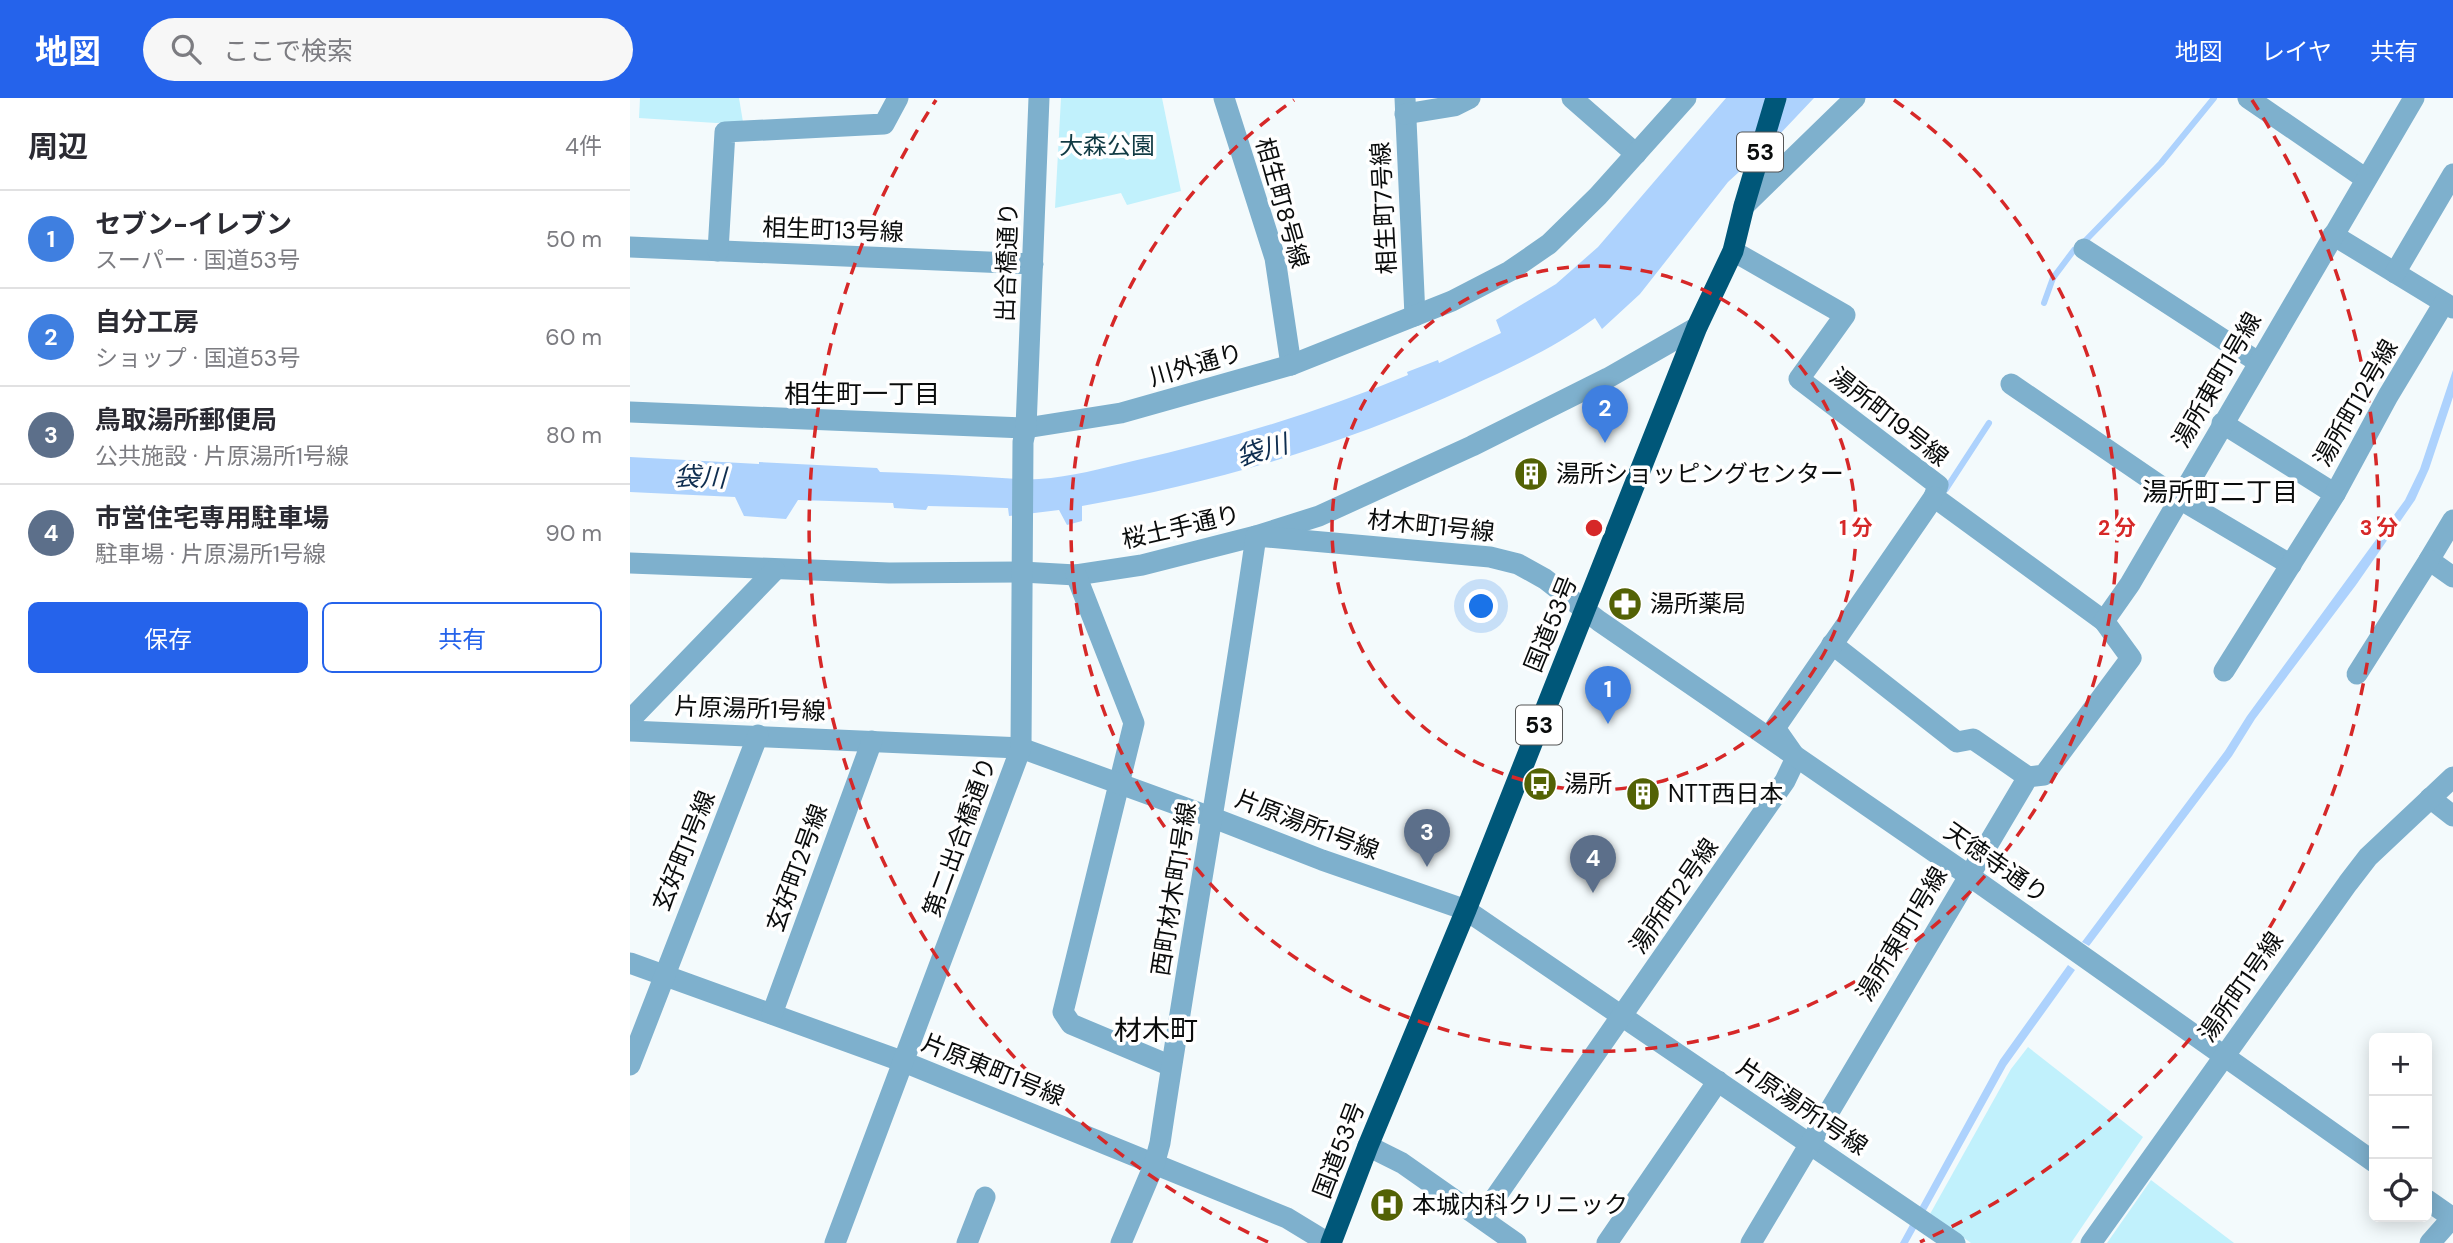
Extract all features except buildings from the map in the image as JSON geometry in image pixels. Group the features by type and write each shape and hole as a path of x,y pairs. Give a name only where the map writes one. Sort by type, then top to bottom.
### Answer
{"highway":[{"name":"国道53号","path":"1330,1243 1698,327 1733,251 1776,98"}],"street":[{"path":"718,251 725,132 884,124 898,98"},
{"name":"出合橋通り","path":"1024,435 1039,98"},
{"name":"相生町8号線","path":"1224,98 1275,258 1291,365"},
{"path":"1405,106 1454,106 1470,98"},
{"path":"1572,98 1636,154"},
{"name":"川外通り","path":"630,412 1024,435 1121,413 1291,365 1452,301 1510,271 1549,244 1686,98"},
{"path":"1744,206 1855,98"},
{"path":"2248,98 2366,179"},
{"name":"湯所東町1号線","path":"1751,1243 2028,776 2044,775 2131,658 2104,621 2130,584 2414,98"},
{"name":"相生町7号線","path":"1405,106 1415,316"},
{"path":"2395,273 2453,174"},
{"name":"湯所町12号線","path":"2224,671 2334,494 2388,396 2449,306 2333,235"},
{"name":"相生町13号線","path":"630,247 1033,264"},
{"path":"2084,249 2258,362"},
{"name":"湯所町19号線","path":"1733,251 1845,315 1799,379 1938,485 1934,497 2104,621"},
{"name":"桜土手通り","path":"630,563 775,570 1022,572 1076,575 1142,565 1256,536 1319,516 1472,446 1608,378 1698,327"},
{"path":"2011,384 2178,498 2291,565"},
{"path":"2222,423 2334,494"},
{"name":"第二出合橋通り","path":"835,1243 1020,748 1024,435"},
{"path":"1796,758 1775,728 1934,497"},
{"path":"2357,674 2453,520"},
{"name":"材木町1号線","path":"1256,536 1490,557 1518,564 1545,579 1585,611"},
{"name":"西町材木町1号線","path":"1121,1243 1154,1165 1160,1143 1211,817 1234,691 1256,536"},
{"path":"2429,560 2453,577"},
{"path":"630,719 775,570"},
{"path":"1076,575 1134,723 1063,1012 1071,1024 1171,1066"},
{"name":"天徳寺通り","path":"1585,611 1968,875 2370,1159"},
{"path":"1832,644 1957,742 1973,739 2028,776"},
{"name":"片原湯所1号線","path":"630,731 1020,748 1322,860 1466,910 1955,1243"},
{"name":"玄好町1号線","path":"630,1065 758,735"},
{"name":"玄好町2号線","path":"772,1014 873,741"},
{"name":"湯所町2号線","path":"1481,1218 1785,781 1796,758"},
{"name":"湯所町1号線","path":"2091,1243 2368,857 2453,777"},
{"path":"2430,798 2453,816"},
{"name":"片原東町1号線","path":"630,963 904,1062 1287,1218 1330,1243"},
{"path":"1607,1243 1718,1081"},
{"path":"1368,1146 1402,1163 1516,1243"},
{"path":"967,1243 985,1198"},
{"path":"2430,1243 2453,1218 2432,1203"}],"green space":[{"path":"640,98 739,98 743,122 639,118"},
{"name":"大森公園","path":"1061,98 1162,98 1181,191 1127,205 1121,193 1055,208"},
{"path":"2028,1047 2143,1137 2071,1243 1971,1243 1930,1214 2011,1069"},
{"path":"2151,1180 2234,1243 2107,1243"}],"water":[{"name":"袋川","path":"1726,98 1814,98 1728,182 1640,294 1602,329 1595,318 1517,364 1423,408 1328,444 1182,486 1082,506 1082,521 1067,525 1059,510 1009,516 1008,508 928,506 926,510 894,508 893,503 798,500 786,519 744,516 735,497 630,492 630,457 877,468 880,472 1013,479 1051,478 1203,444 1341,401 1408,375 1407,372 1438,360 1439,363 1501,333 1496,320 1556,284 1598,247"},
{"path":"2453,370 2453,397 2429,469 2415,500 2356,585 2255,719 2232,756 2089,946 2082,942 2225,751 2247,716 2405,500 2420,469"},
{"path":"2068,965 2075,970 2006,1066 1908,1243 1900,1243 2000,1060"}],"waterway":[{"path":"2085,241 2161,163 2214,98"},
{"path":"2044,303 2053,278 2074,250"},
{"path":"1946,489 1989,423"}],"place":[{"name":"自分工房","path":"1605,443"},
{"name":"湯所ショッピングセンター","path":"1531,474"},
{"name":"湯所薬局","path":"1625,604"},
{"name":"セブン-イレブン","path":"1608,724"},
{"name":"湯所","path":"1540,784"},
{"name":"NTT西日本","path":"1643,794"},
{"name":"鳥取湯所郵便局","path":"1427,867"},
{"name":"市営住宅専用駐車場","path":"1593,893"},
{"name":"本城内科クリニック","path":"1387,1205"}],"district":[{"name":"相生町一丁目","path":"862,394"},
{"name":"湯所町二丁目","path":"2220,492"},
{"name":"材木町","path":"1156,1030"}]}
